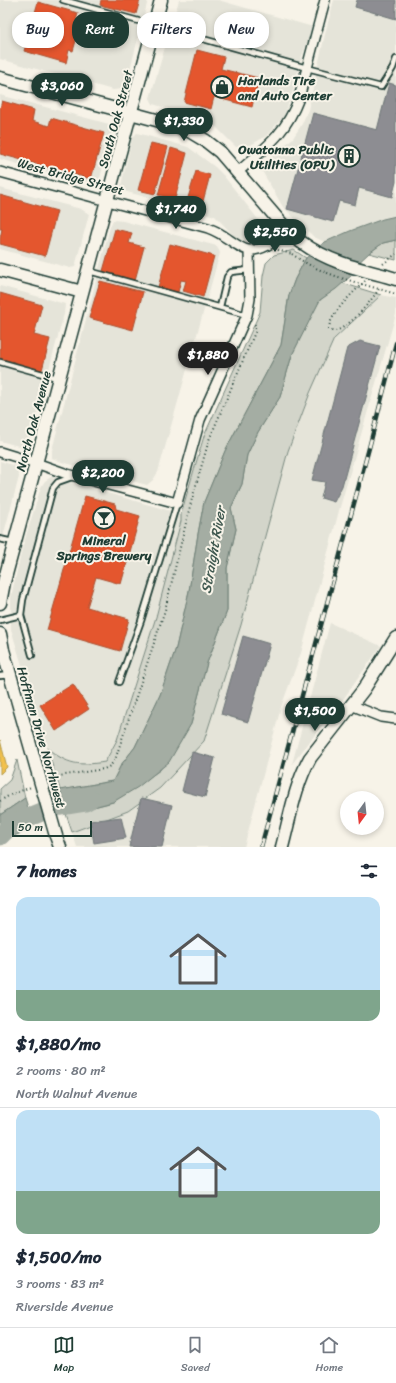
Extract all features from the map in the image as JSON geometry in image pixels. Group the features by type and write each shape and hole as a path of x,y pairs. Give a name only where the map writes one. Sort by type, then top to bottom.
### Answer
{"main road":[{"name":"South Oak Street","path":"158,12 161,0"},
{"name":"South Oak Street","path":"82,292 149,48"},
{"path":"0,78 175,125 191,132 220,152 287,230 301,242 329,259 351,267 387,275"},
{"path":"0,270 82,292"},
{"name":"North Oak Avenue","path":"0,603 4,582 82,292"},
{"name":"Hoffman Drive Northwest","path":"0,634 5,675 36,766 58,841"},
{"path":"282,847 297,788 310,758 374,674 396,638"}],"street":[{"path":"238,172 274,140 285,128 293,114 325,0"},
{"name":"West Bridge Street","path":"0,172 208,228 249,250"},
{"path":"0,452 36,462 75,476 177,503 200,420 247,315 250,299 249,250 264,247 278,239 287,230"},
{"path":"351,705 381,717 396,719"}],"lane":[{"path":"63,0 137,21"},
{"path":"206,40 381,87 393,68 396,59"},
{"path":"220,307 227,277 231,272 249,270"},
{"path":"88,271 247,315"},
{"path":"0,362 59,378"},
{"path":"32,655 21,615 23,600 53,488 58,482 75,476"},
{"path":"119,682 141,621 177,503"},
{"path":"0,539 15,543"},
{"path":"0,620 21,615"}],"path":[{"path":"292,254 320,271 396,294"},
{"path":"387,275 389,258 396,254"},
{"path":"368,278 347,298 331,320 329,329 335,331 351,321 373,299 379,289"}],"shaded area":[{"path":"0,0 148,0 145,12 137,12 137,42 127,81 122,89 113,90 0,59"},
{"path":"179,0 218,0 260,12 214,12 214,48 269,48 269,14 313,27 301,59 293,91 284,116 266,136 249,146 236,147 214,125 189,115 153,104 150,98 165,48 206,48 206,12 175,12"},
{"path":"334,0 396,0 396,216 350,231 325,242 314,237 283,207 262,171 264,164 293,138 302,124 308,110"},
{"path":"0,95 109,124 112,132 100,178 96,183 89,183 0,159"},
{"path":"137,133 188,147 215,167 269,233 266,242 261,245 251,246 239,241 215,216 120,190 132,138"},
{"path":"0,188 81,209 89,214 75,267 70,268 0,249"},
{"path":"113,220 123,221 217,246 220,253 158,472 153,480 147,485 52,458 52,450"},
{"path":"396,240 396,260 369,253 383,243"},
{"path":"294,250 306,258 295,279 289,295 281,345 225,451 204,502 189,591 176,648 160,695 135,747 121,765 113,781 60,790 47,748 54,754 68,761 88,764 105,762 117,740 156,617 181,521 181,514 204,436 260,312 263,276 266,263 274,255"},
{"path":"342,283 381,295 334,339 310,393 288,451 241,625 204,741 160,788 128,811 72,832 66,814 113,802 160,770 191,724 207,663 227,611 227,568 236,529 231,508 242,484 247,455 258,432 280,397 292,355 311,316 320,300"},
{"path":"0,286 65,304 64,314 29,443 22,447 0,441"},
{"path":"381,295 396,298 396,314 340,507 301,653 281,707 244,847 77,847 72,832 128,811 160,788 241,625 288,451 310,393 334,339"},
{"path":"0,461 18,467 19,477 0,548"},
{"path":"51,477 181,514 181,521 156,617 117,740 105,762 85,765 60,759 47,748 11,629 11,597 22,549 41,487 45,481"},
{"path":"330,623 381,646 344,698 292,764"},
{"path":"17,760 25,798 0,815 0,789 10,780"}],"water":[{"path":"396,216 396,240 383,243 369,253 355,266 352,275 320,300 292,355 280,397 258,432 247,455 242,484 231,508 236,529 227,568 227,611 207,663 191,724 169,762 138,787 113,802 66,814 60,790 113,781 121,765 135,747 160,695 176,648 189,591 204,502 225,451 281,345 289,295 295,279 306,258 325,242 350,231"},
{"path":"25,798 33,824 31,829 14,836 0,832 0,815"}],"building: Homes":[{"path":"0,740 7,767 0,774"}],"building: Shops":[{"path":"101,0 140,0 136,14 100,5"},
{"path":"38,2 74,12 72,12 72,48 74,48 73,51 69,50 66,63 24,51 25,48 64,48 64,12 35,12"},
{"name":"Harlands Tire and Auto Center","path":"197,50 224,57 221,69 259,78 252,107 214,97 211,109 184,102"},
{"path":"2,101 34,110 32,121 49,126 51,118 104,133 91,179 0,154 0,108"},
{"path":"151,143 168,147 155,194 138,190"},
{"path":"171,148 187,153 175,199 158,195"},
{"path":"196,171 210,175 202,205 187,201"},
{"path":"0,195 57,211 45,256 0,244 2,229 0,229"},
{"path":"115,229 132,233 129,243 144,247 135,280 103,271"},
{"path":"170,244 214,256 203,297 183,291 186,281 181,280 178,292 158,287"},
{"path":"100,281 143,292 133,330 89,318"},
{"path":"0,293 42,305 34,335 50,339 42,370 0,358"},
{"path":"85,496 115,504 116,509 140,516 121,584 96,577 87,607 129,619 120,651 47,630"},
{"path":"73,684 89,709 56,731 40,705"}],"building: Industry":[{"path":"357,0 396,0 396,19 355,7"},
{"name":"Owatonna Public Utilities (OPU)","path":"389,83 396,85 396,182 392,197 359,188 355,205 339,201 333,222 287,209 313,113 377,130"},
{"path":"360,341 380,346 342,486 334,502 321,498 325,482 312,480 347,348"},
{"path":"243,636 270,644 248,722 221,714"},
{"path":"192,752 215,758 205,797 182,791"},
{"path":"141,798 172,805 162,847 129,847"},
{"path":"121,817 126,838 94,843 90,821"}],"waterway":[{"name":"Straight River","path":"0,836 12,824 54,807 85,802 90,799"}],"railway":[{"path":"261,847 396,343"}],"place":[{"name":"Harlands Tire and Auto Center","path":"222,87"},
{"name":"Owatonna Public Utilities (OPU)","path":"349,156"},
{"name":"Mineral Springs Brewery","path":"104,518"}]}
